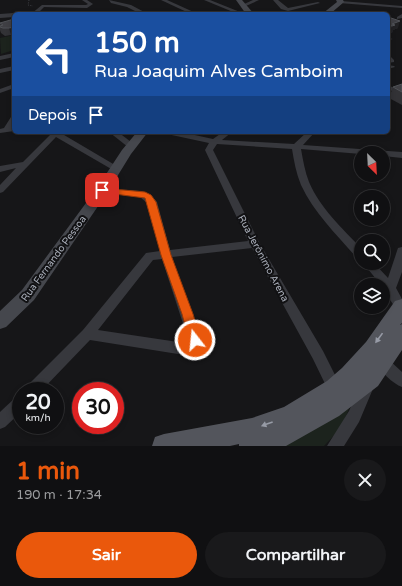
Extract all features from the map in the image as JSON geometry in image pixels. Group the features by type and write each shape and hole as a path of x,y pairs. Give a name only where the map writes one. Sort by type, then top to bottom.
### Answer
{"main road":[{"path":"329,12 343,1"},
{"path":"242,2 249,12"},
{"name":"Rua Fernando Pessoa","path":"0,322 28,295 102,190 131,145 141,134"},
{"path":"164,446 252,430 290,416 335,389 350,375 402,307"},
{"path":"251,446 281,436 324,412 376,370 402,333"}],"street":[{"path":"84,0 91,4 87,8"},
{"path":"111,0 112,2 129,6 141,12"},
{"path":"163,0 190,12"},
{"path":"206,0 237,12"},
{"path":"242,2 257,0"},
{"path":"275,0 283,8 291,10 316,1 327,12"},
{"path":"343,1 402,7"},
{"path":"360,3 388,12"},
{"path":"36,12 41,7 53,4 87,8 91,12"},
{"path":"390,13 401,16"},
{"path":"0,16 12,15"},
{"path":"0,58 12,55"},
{"path":"0,71 12,68"},
{"path":"0,91 12,87"},
{"path":"390,88 402,91"},
{"path":"0,190 54,134"},
{"path":"57,134 116,168"},
{"path":"116,134 131,145"},
{"path":"182,134 216,142 378,152 402,155"},
{"path":"216,142 226,134"},
{"path":"296,147 309,134"},
{"name":"Rua Jerônimo Arena","path":"216,142 209,147 209,150 255,244 318,355 335,389"},
{"path":"296,147 302,177 308,190 354,246"},
{"path":"0,168 25,164"},
{"path":"87,334 178,348 186,348 192,345 195,340 188,314 166,255 154,210 148,197 142,194 102,190"},
{"path":"41,382 87,334 150,256 255,244"},
{"path":"402,250 398,268 390,288 402,307"},
{"path":"374,270 381,278"},
{"path":"334,446 348,430 376,370 402,381"},
{"path":"0,422 12,411"}],"path":[{"path":"28,0 28,5 41,7"}],"shaded area":[{"path":"12,35 12,51 1,54 0,38"},
{"path":"356,392 341,428 324,446 276,446"}],"building":[{"path":"390,18 400,21 392,24 395,25 390,26"},
{"path":"12,20 12,27 0,27 3,25 0,23"},
{"path":"402,84 402,92 393,87"}],"route":[{"path":"102,190 142,194 148,197 152,202 166,255 188,314 195,340"}]}
